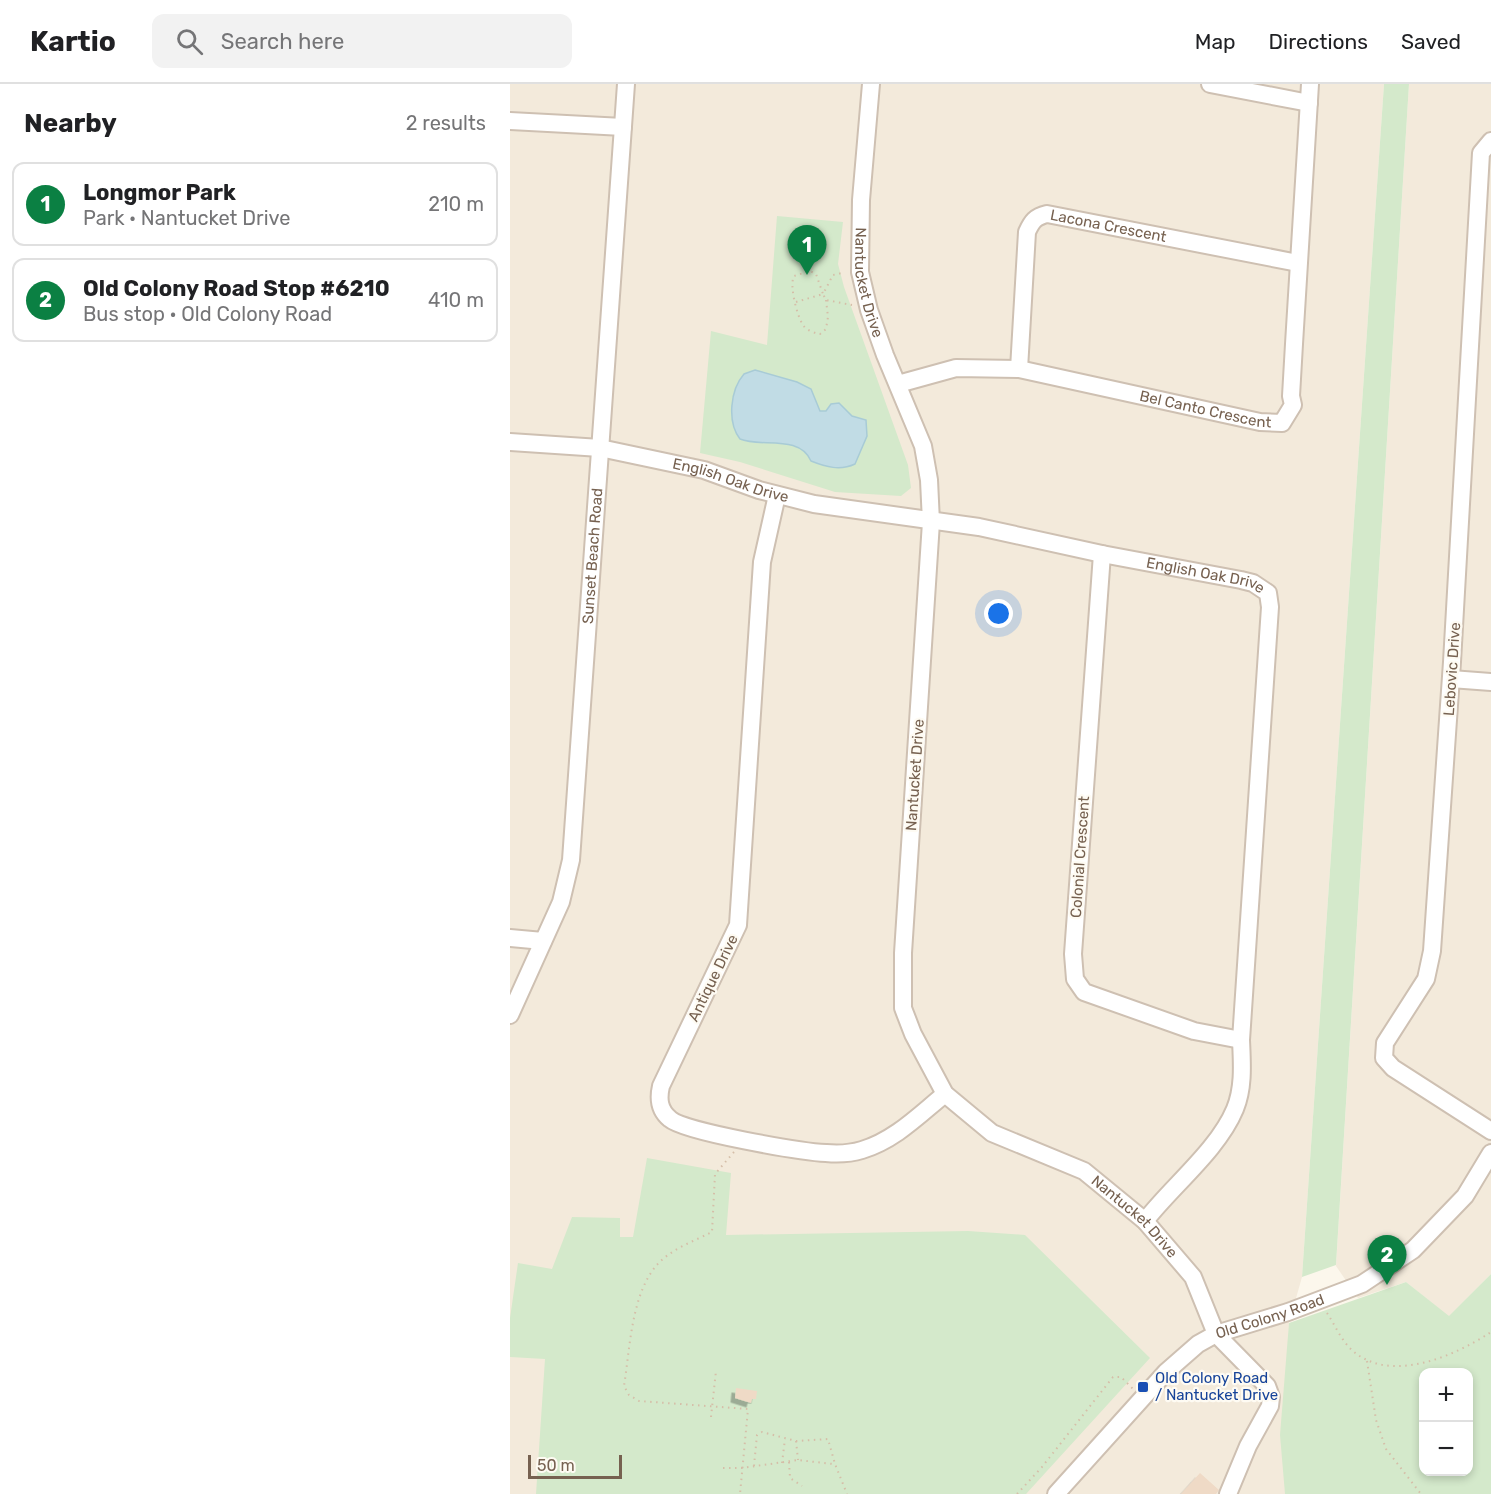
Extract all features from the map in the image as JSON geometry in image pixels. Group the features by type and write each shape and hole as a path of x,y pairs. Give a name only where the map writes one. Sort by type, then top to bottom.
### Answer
{"street":[{"name":"Sunset Beach Road","path":"510,1016 561,902 572,860 626,84"},
{"name":"Nantucket Drive","path":"871,84 861,200 860,272 869,310 923,446 929,480 931,522 902,981 903,1008 913,1034 945,1094 992,1133 1084,1171 1144,1221 1193,1277 1216,1334"},
{"path":"1210,84 1308,103"},
{"name":"Bel Canto Crescent","path":"898,384 956,368 1019,369 1260,422 1282,423 1293,405 1291,396 1298,263 1310,84"},
{"path":"510,121 623,127"},
{"name":"Lebovic Drive","path":"1491,141 1481,153 1451,679 1432,951 1426,979 1386,1043 1384,1058 1394,1068 1491,1131"},
{"name":"Lacona Crescent","path":"1019,369 1027,232 1038,216 1047,214 1298,263"},
{"name":"English Oak Drive","path":"510,442 600,448 704,470 777,495 844,510 899,514 931,522 979,527 1102,554 1241,580 1254,583 1268,593 1270,607 1241,1040 1242,1075 1235,1108 1220,1137 1144,1221"},
{"name":"Antique Drive","path":"777,495 762,562 738,925 661,1086 659,1095 663,1111 671,1121 745,1141 826,1153 860,1150 883,1142 945,1094"},
{"name":"Colonial Crescent","path":"1102,554 1073,954 1075,979 1084,992 1194,1031 1241,1040"},
{"path":"1451,679 1491,682"},
{"path":"510,938 543,941"},
{"name":"Old Colony Road","path":"1056,1494 1180,1359 1216,1334 1362,1284 1413,1250 1465,1196 1491,1154"},
{"path":"1216,1334 1267,1386 1272,1399 1270,1408 1254,1436 1228,1494"}],"path":[{"path":"810,271 816,274 823,294 828,317 826,329 820,334 803,325 791,281 794,276 810,271"},
{"path":"796,302 823,294 833,275 843,273"},
{"path":"826,300 852,305"},
{"path":"740,1494 748,1409 713,1404 639,1401 629,1395 624,1386 636,1304 656,1266 676,1251 712,1232 715,1174 745,1141"},
{"path":"1319,1300 1351,1350 1381,1365 1408,1366 1442,1357 1491,1332"},
{"path":"1367,1360 1376,1420 1386,1449 1421,1494"},
{"path":"711,1417 716,1371"},
{"path":"1017,1494 1042,1467 1113,1377 1121,1377 1143,1398"},
{"path":"754,1466 757,1435 762,1432 796,1441 828,1439 835,1464 848,1494"},
{"path":"782,1463 785,1439"},
{"path":"796,1441 798,1460"},
{"path":"723,1468 742,1468 798,1460 835,1464"},
{"path":"789,1462 790,1478 802,1486"}],"shaded area":[{"path":"510,84 1384,84 1302,1277 1289,1323 1285,1494 510,1494"},
{"path":"1409,84 1491,84 1491,1274 1449,1317 1406,1282 1358,1298 1336,1266"}],"green space":[{"path":"1384,84 1409,84 1336,1265 1302,1277"},
{"path":"777,216 843,222 838,264 844,287 908,465 911,488 901,496 835,492 740,462 700,453 711,331 767,345"},
{"path":"647,1158 731,1173 726,1235 968,1231 1025,1235 1150,1358 1026,1494 536,1494 545,1359 510,1357 510,1318 518,1263 552,1269 572,1217 620,1218 620,1237 633,1237"},
{"path":"1491,1274 1491,1494 1285,1494 1280,1435 1289,1323 1406,1282 1449,1316"}],"water":[{"path":"755,370 797,382 811,389 820,411 826,411 831,404 839,403 852,416 866,420 867,436 855,464 838,468 828,466 811,461 798,447 740,439 733,424 733,397 744,374"}],"building":[{"path":"736,1388 757,1391 756,1399 752,1399 751,1403 735,1398"},
{"path":"1200,1473 1219,1490 1216,1494 1181,1494"}],"place":[{"name":"Longmor Park","path":"807,275"},
{"name":"Old Colony Road Stop #6210","path":"1387,1285"},
{"name":"Old Colony Road / Nantucket Drive","path":"1143,1387"}]}
